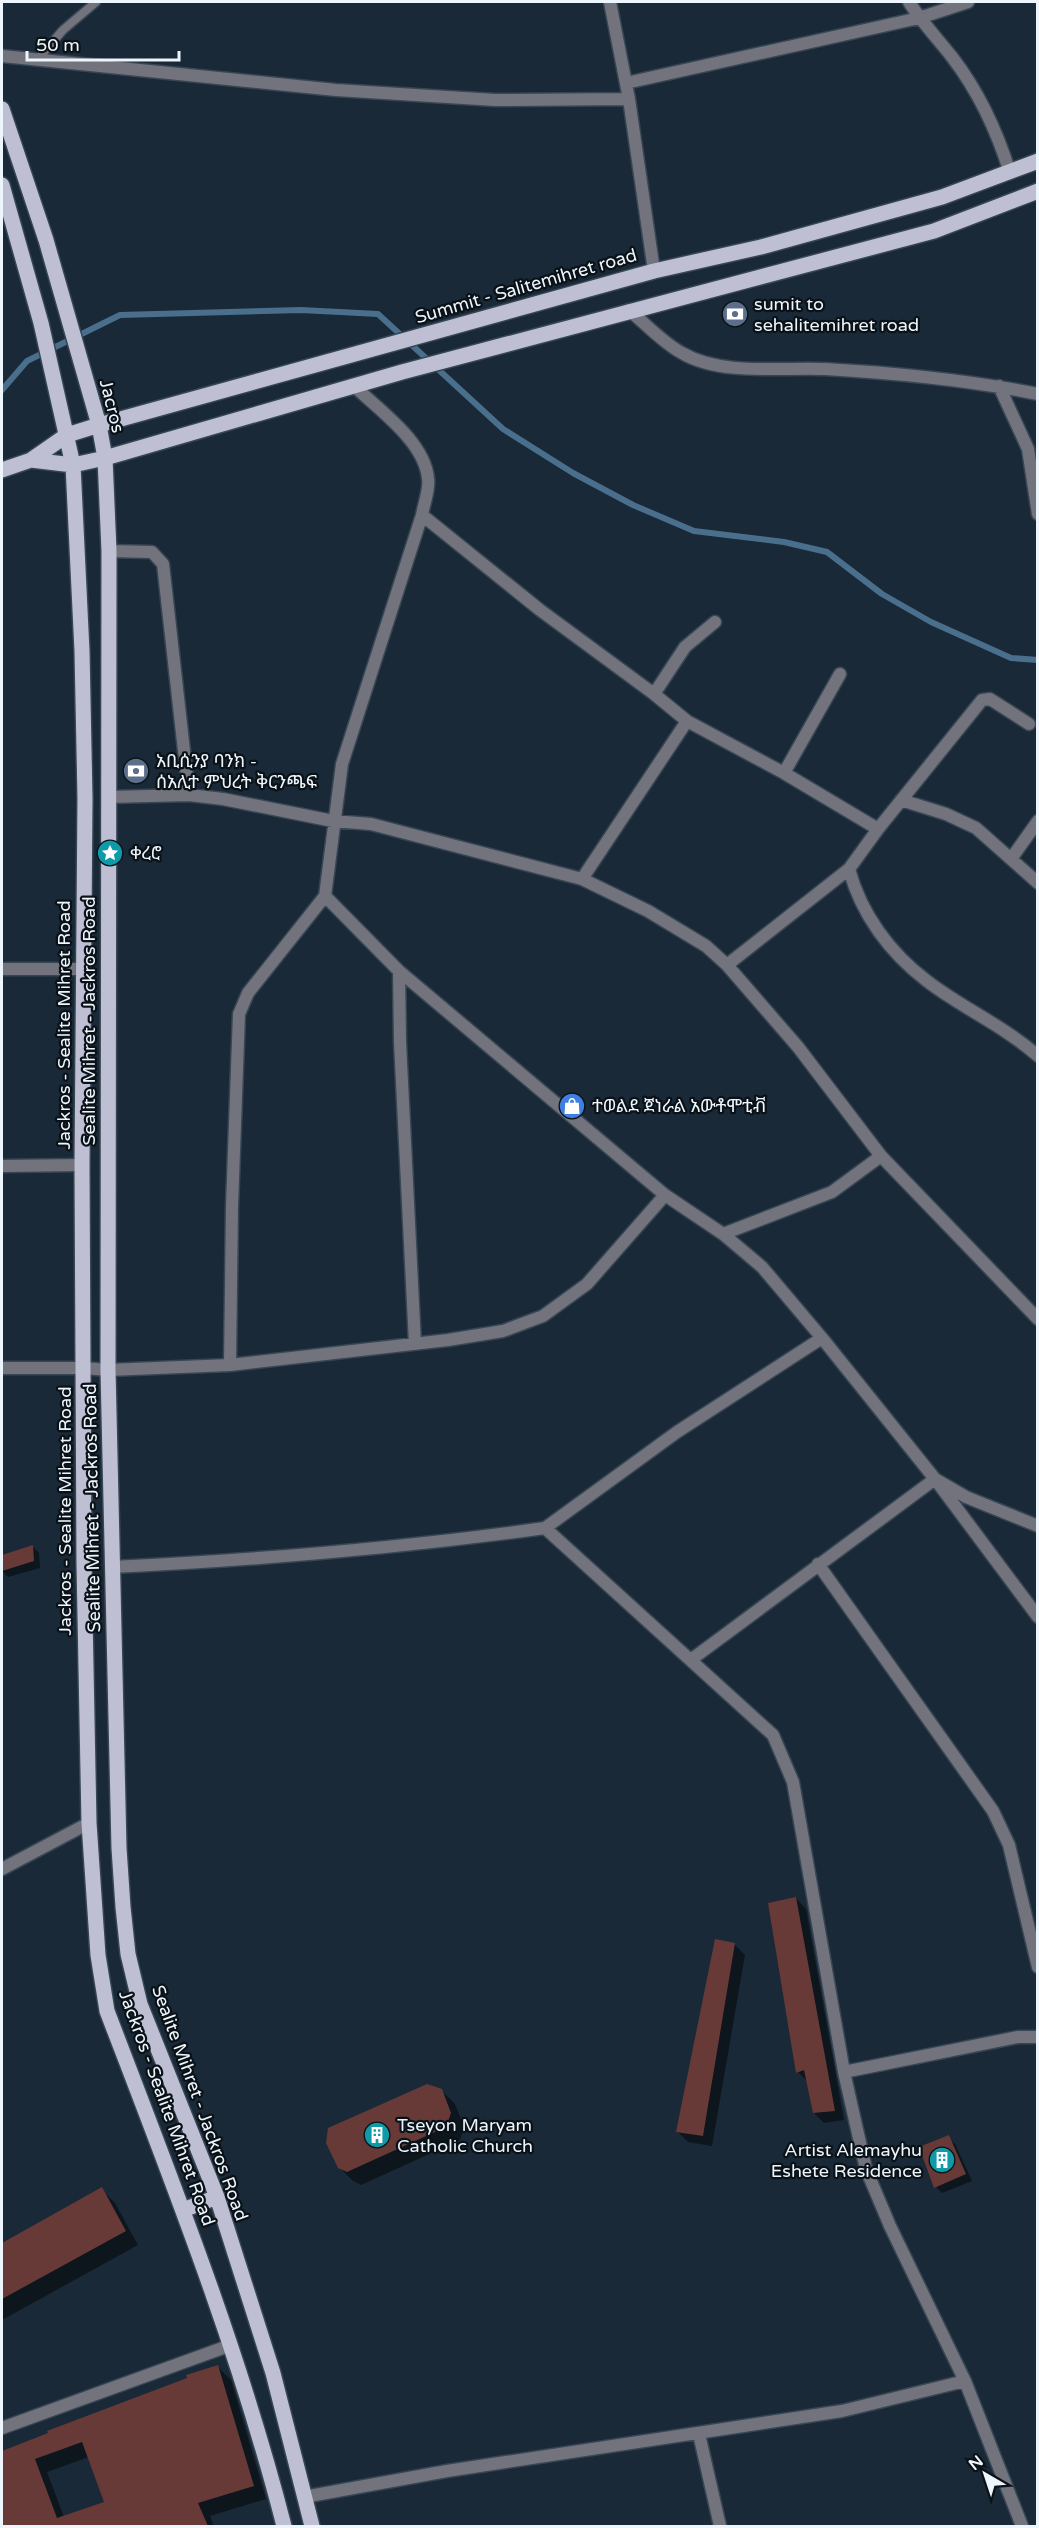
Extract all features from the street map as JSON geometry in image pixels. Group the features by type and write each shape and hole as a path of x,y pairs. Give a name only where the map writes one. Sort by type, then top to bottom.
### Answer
{"main road":[{"name":"Jacros","path":"2,109 43,229 99,425 105,458"},
{"name":"Summit - Salitemihret road","path":"31,460 67,435 99,425 654,271 761,247 942,197 1038,161"},
{"path":"2,185 55,377 74,465"},
{"path":"2,470 31,460 74,465 105,458 402,372 764,274 934,231 1038,191"},
{"path":"761,247 764,274"},
{"name":"Sealite Mihret - Jackros Road","path":"105,458 109,550 110,797 108,1370 119,1848 128,1954 140,2004 217,2197 273,2373 312,2526"},
{"name":"Jackros - Sealite Mihret Road","path":"74,465 86,798 82,969 82,1165 89,1823 98,1955 107,2011 183,2210 231,2345 284,2526"},
{"path":"183,2210 217,2197"}],"street":[{"path":"610,2 629,99 654,271"},
{"path":"909,2 919,18 952,58 984,106 999,138 1010,173"},
{"path":"626,83 919,18 968,2"},
{"path":"2,56 336,90 495,100 629,99"},
{"path":"629,310 682,353 718,367 827,369 999,386 1038,394"},
{"path":"230,1365 238,1014 248,993 325,896 342,764 422,514 429,480 423,457 408,438 353,386"},
{"path":"999,386 1028,449 1038,514"},
{"path":"422,514 540,610 687,721 784,773 878,829"},
{"path":"109,550 152,552 163,564 189,795"},
{"path":"654,694 685,647 715,622"},
{"path":"784,773 840,674"},
{"path":"727,965 849,869 901,800 986,698 1029,724"},
{"path":"582,879 687,721"},
{"path":"110,797 189,795 223,799 333,821 370,824 582,879 648,911 706,946 727,965 798,1047 881,1156 1038,1319"},
{"path":"901,800 946,814 976,828 1038,883"},
{"path":"1011,859 1038,821"},
{"path":"849,869 855,890 866,914 893,951 927,981 1038,1056"},
{"path":"325,896 399,971 665,1195 723,1234 762,1267 935,1479 1038,1617"},
{"path":"2,969 82,969"},
{"path":"399,971 400,1042 415,1344"},
{"path":"723,1234 832,1192 881,1156"},
{"path":"2,1166 82,1165"},
{"path":"2,1368 108,1370 230,1365 415,1344 504,1331 543,1316 587,1284 665,1195"},
{"path":"112,1567 243,1560 489,1536 545,1528 677,1432 822,1338"},
{"path":"935,1479 966,1497 1038,1526"},
{"path":"692,1659 935,1479"},
{"path":"545,1528 692,1659 773,1735 784,1758 793,1782 844,2072 866,2169 875,2194 964,2381 1022,2526"},
{"path":"818,1564 993,1811 1012,1856 1038,1967"},
{"path":"2,1869 89,1823"},
{"path":"844,2072 1018,2037 1038,2037"},
{"path":"2,2428 231,2345"},
{"path":"304,2497 447,2471 842,2411 964,2381"},
{"path":"699,2434 720,2526"}],"lane":[{"path":"36,61 63,30 96,2"}],"building":[{"path":"33,1545 34,1561 2,1571 2,1555"},
{"path":"796,1897 835,2111 813,2113 804,2070 796,2073 768,1903"},
{"path":"715,1939 735,1943 703,2136 676,2132"},
{"name":"Tseyon Maryam Catholic Church","path":"427,2084 442,2089 451,2113 446,2127 347,2172 338,2168 326,2143 328,2128"},
{"name":"Artist Alemayhu Eshete Residence","path":"949,2135 966,2174 934,2188 919,2147"},
{"path":"102,2187 126,2231 2,2299 2,2243"},
{"path":"218,2365 254,2486 198,2503 208,2526 2,2526 2,2451 48,2433 47,2431 187,2378 186,2375","holes":["82,2442 104,2502 57,2518 35,2459"]}],"waterway":[{"path":"2,390 27,361 120,315 301,310 378,314 503,429 573,473 633,505 694,531 784,542 827,552 882,594 931,622 1011,658 1038,660"}],"place":[{"name":"sumit to sehalitemihret road","path":"735,314"},
{"name":"አቢሲንያ ባንክ - ሰአሊተ ምህረት ቅርንጫፍ","path":"136,771"},
{"name":"ቀረሮ","path":"110,853"},
{"name":"ተወልደ ጀነራል አውቶሞቲቭ","path":"572,1106"},
{"name":"Tseyon Maryam Catholic Church","path":"377,2135"},
{"name":"Artist Alemayhu Eshete Residence","path":"942,2160"}]}
